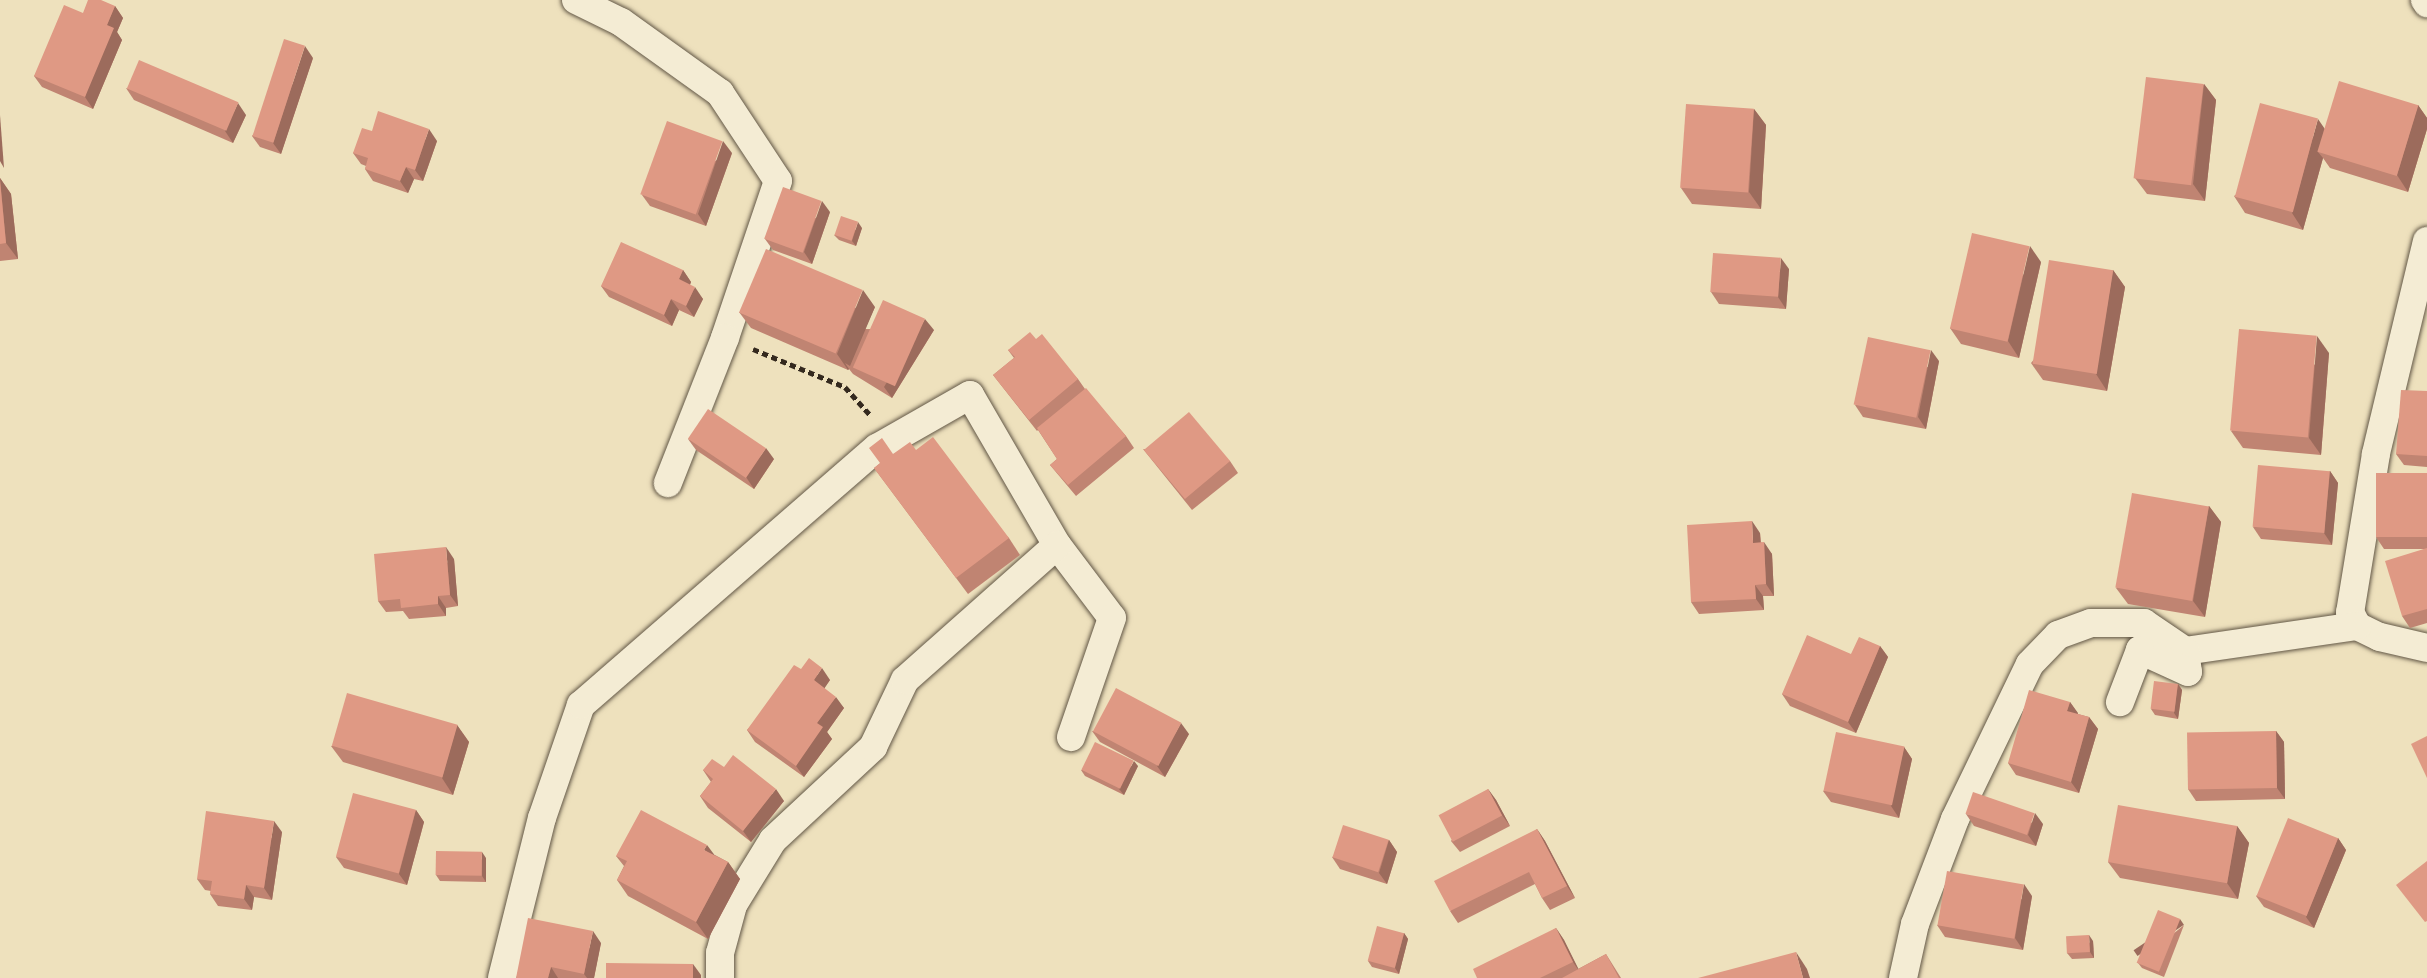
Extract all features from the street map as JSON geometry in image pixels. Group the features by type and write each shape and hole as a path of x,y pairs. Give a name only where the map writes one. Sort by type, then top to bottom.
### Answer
{"street":[{"path":"576,0 621,22 720,93 778,181 725,338 668,483"},
{"path":"2357,626 2350,612 2376,454 2427,241"},
{"path":"502,978 542,818 581,705 877,448 970,395 1057,545 1112,618 1071,737"},
{"path":"720,978 720,953 733,905 773,840 873,747 905,680 1057,545"},
{"path":"1903,978 1915,924 1955,819 2030,664 2058,635 2091,623 2144,623 2185,651 2357,626 2380,637 2427,648"},
{"path":"2120,702 2140,650 2188,672 2185,651"}],"path":[{"path":"725,338 845,387 872,417 877,448"}],"building":[{"path":"88,0 101,0 115,6 107,25 114,28 85,97 34,76 64,5 83,13"},
{"path":"284,39 305,46 273,143 252,136"},
{"path":"139,60 238,102 226,131 127,89"},
{"path":"2146,77 2204,84 2191,185 2134,178"},
{"path":"2339,81 2418,105 2397,176 2317,152"},
{"path":"2260,103 2318,119 2293,212 2235,197"},
{"path":"1686,104 1754,109 1748,193 1680,188"},
{"path":"378,111 429,129 415,170 406,167 400,181 365,169 368,158 353,153 362,128 372,131"},
{"path":"667,121 722,141 696,214 640,194"},
{"path":"0,181 6,243 0,244"},
{"path":"783,187 822,201 803,253 764,239"},
{"path":"841,216 858,222 852,241 834,235"},
{"path":"1972,233 2029,246 2007,342 1950,328"},
{"path":"621,242 683,270 679,279 695,287 686,306 671,299 664,315 601,286"},
{"path":"766,249 863,290 836,354 739,313"},
{"path":"1713,253 1781,258 1778,297 1710,292"},
{"path":"2049,260 2113,270 2097,374 2033,364"},
{"path":"883,300 925,319 895,386 853,368"},
{"path":"2239,329 2317,336 2308,437 2230,431"},
{"path":"1030,332 1036,339 1042,334 1078,379 1029,420 993,375 1015,357 1008,350"},
{"path":"1868,337 1931,350 1916,418 1854,404"},
{"path":"1086,388 1126,436 1068,485 1050,465 1057,459 1037,428"},
{"path":"2401,390 2427,391 2427,456 2396,454"},
{"path":"708,409 766,448 746,478 688,439"},
{"path":"1189,412 1230,461 1185,499 1144,450"},
{"path":"933,437 1009,538 956,578 874,468 880,463 869,448 882,438 893,454 910,442 916,450"},
{"path":"2258,465 2330,471 2324,533 2253,527"},
{"path":"2376,473 2427,473 2427,537 2376,537"},
{"path":"2132,493 2209,507 2192,601 2115,588"},
{"path":"1752,521 1753,543 1764,542 1766,584 1755,585 1756,599 1691,602 1687,525"},
{"path":"446,547 450,595 438,596 438,604 401,608 400,599 378,601 374,554"},
{"path":"2427,548 2427,609 2402,616 2385,561"},
{"path":"1807,635 1851,654 1859,637 1880,646 1848,722 1782,694"},
{"path":"809,658 822,668 814,680 836,697 817,723 823,727 796,766 747,730 794,665 801,669"},
{"path":"2154,681 2178,684 2174,712 2151,709"},
{"path":"1116,688 1181,723 1158,766 1093,731"},
{"path":"2029,690 2070,702 2067,711 2089,717 2071,782 2008,763"},
{"path":"347,693 458,725 442,778 332,746"},
{"path":"2276,731 2277,788 2188,790 2187,733"},
{"path":"1836,732 1904,747 1892,805 1824,791"},
{"path":"2427,736 2427,778 2411,744"},
{"path":"1095,742 1134,761 1120,789 1081,770"},
{"path":"733,755 776,789 743,831 700,796 713,779 703,770 712,759 724,767"},
{"path":"1488,789 1502,815 1453,842 1439,815"},
{"path":"1973,792 2034,813 2027,835 1966,814"},
{"path":"353,793 416,810 399,874 336,857"},
{"path":"2118,805 2237,826 2227,883 2108,862"},
{"path":"641,810 707,845 704,850 728,862 696,922 617,880 627,861 616,856"},
{"path":"206,811 274,821 264,888 246,885 244,899 210,894 212,881 197,879"},
{"path":"2288,818 2338,838 2307,916 2257,896"},
{"path":"1343,825 1389,840 1378,872 1332,857"},
{"path":"1537,829 1567,886 1542,898 1529,872 1450,911 1434,881"},
{"path":"436,851 482,852 482,876 436,875"},
{"path":"2427,861 2427,921 2425,922 2396,885"},
{"path":"1947,871 2024,885 2014,939 1937,925"},
{"path":"2158,910 2180,919 2159,972 2137,963"},
{"path":"528,918 593,931 584,974 551,967 548,978 516,978"},
{"path":"1377,926 1404,933 1395,968 1368,961"},
{"path":"1556,928 1573,962 1540,978 1477,978 1473,969"},
{"path":"2089,935 2090,952 2067,953 2066,936"},
{"path":"1796,952 1803,978 1698,978"},
{"path":"1606,954 1619,978 1562,978"},
{"path":"606,963 693,964 693,978 606,978"}]}
